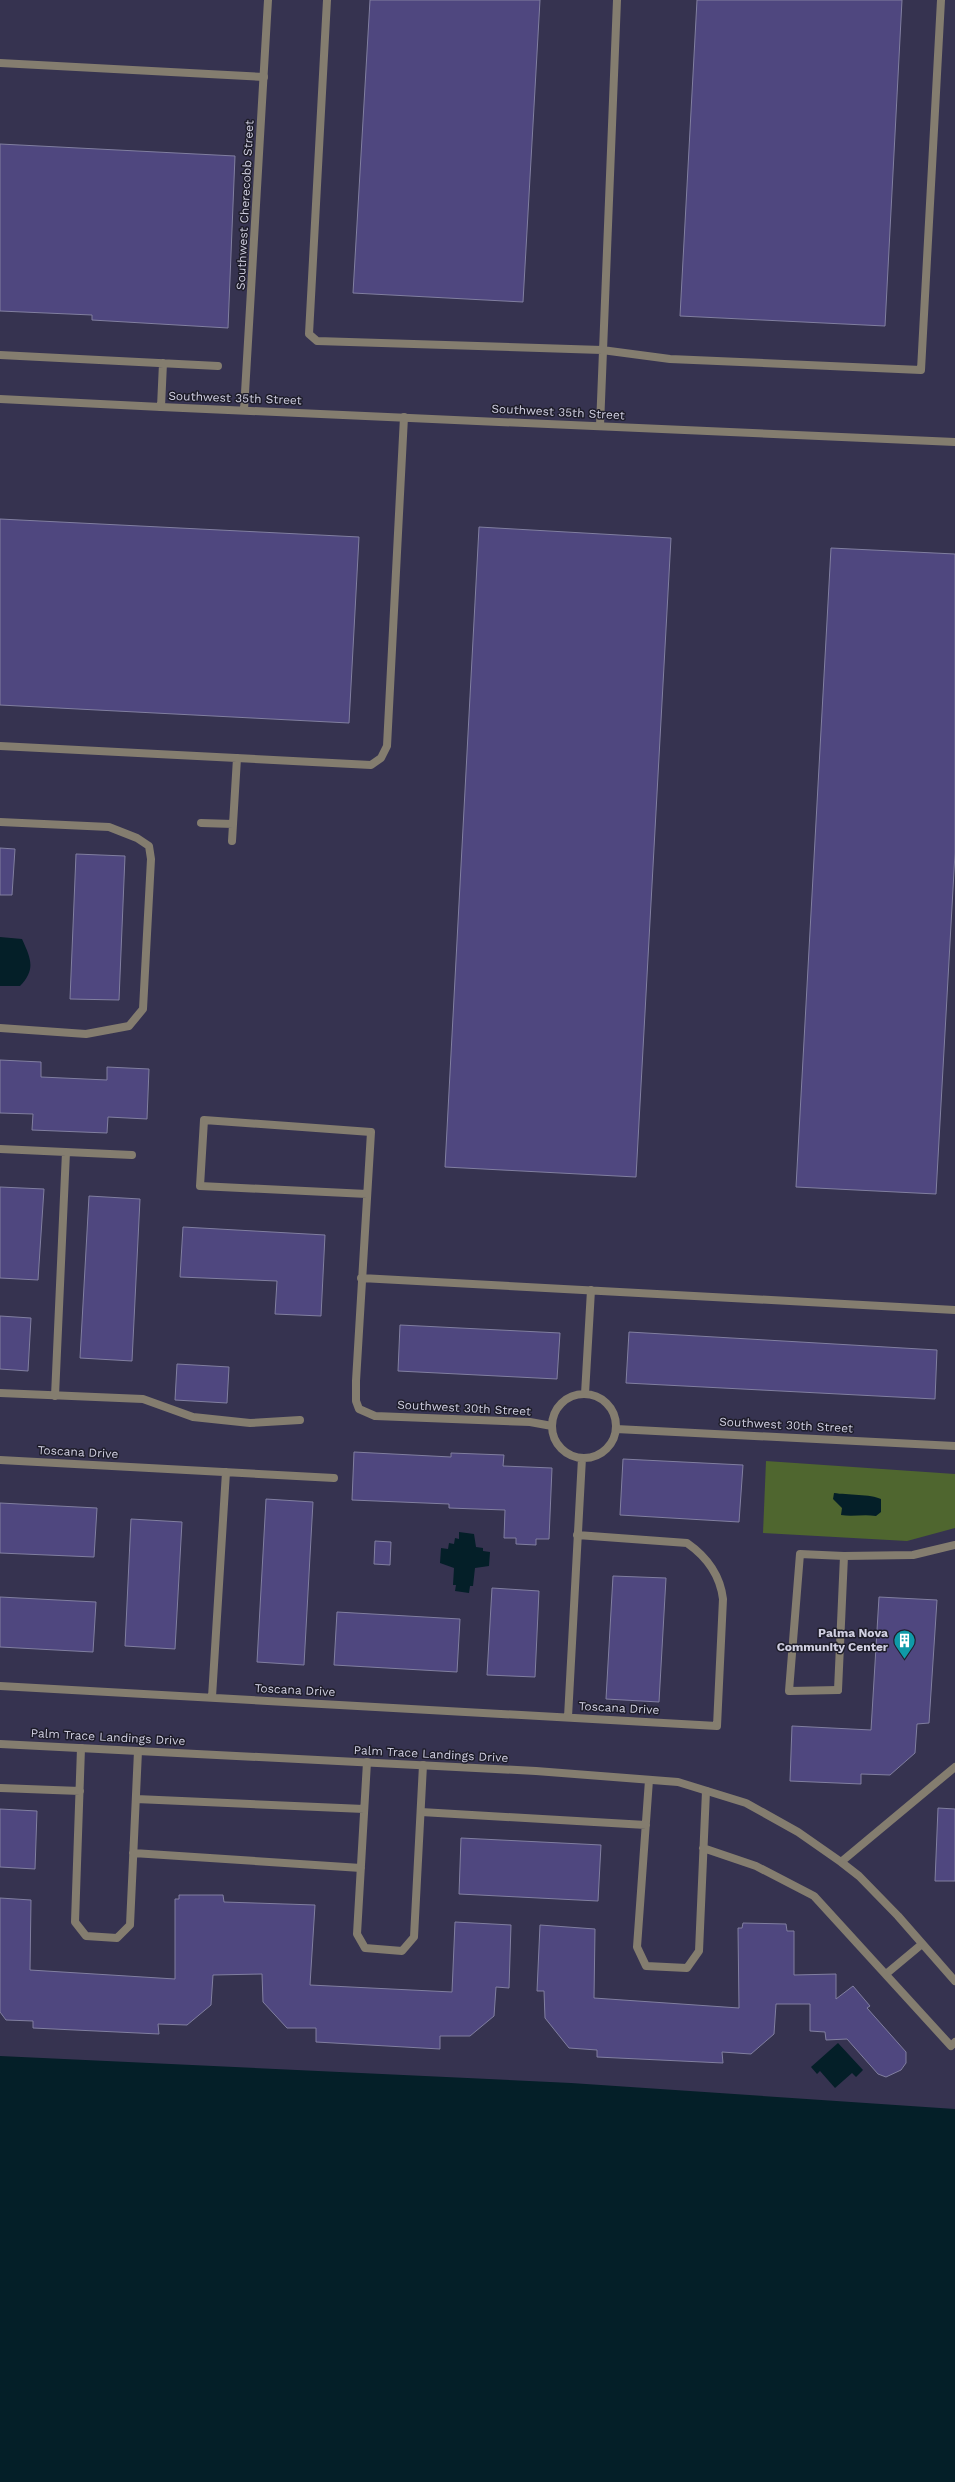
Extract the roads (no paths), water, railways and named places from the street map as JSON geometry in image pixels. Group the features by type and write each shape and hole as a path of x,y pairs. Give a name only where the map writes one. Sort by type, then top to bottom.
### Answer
{"street":[{"name":"Southwest Cherecobb Street","path":"244,410 268,0"},
{"path":"327,0 309,334 317,341 602,350 670,359 921,370 941,0"},
{"path":"600,426 617,0"},
{"path":"0,63 264,77"},
{"path":"0,355 218,366"},
{"path":"161,407 163,363"},
{"name":"Southwest 35th Street","path":"0,399 955,442"},
{"path":"0,746 371,764 381,758 387,746 404,418"},
{"path":"232,841 237,758"},
{"path":"0,822 109,827 137,838 149,846 151,859 143,1009 129,1026 86,1034 0,1028"},
{"path":"201,823 233,824"},
{"path":"367,1194 200,1186 204,1120 371,1132 367,1194 361,1278 955,1310"},
{"path":"0,1148 132,1155"},
{"path":"54,1396 66,1152"},
{"name":"Southwest 30th Street","path":"361,1278 356,1401 359,1409 375,1416 530,1422 552,1426"},
{"path":"585,1394 592,1290"},
{"path":"0,1393 143,1398 193,1417 250,1423 300,1420"},
{"path":"585,1394 596,1396 612,1409 616,1429 612,1441 605,1450 594,1456 582,1458 570,1455 560,1448 554,1437 552,1426 554,1415 566,1399 585,1394"},
{"name":"Southwest 30th Street","path":"616,1429 955,1446"},
{"path":"568,1718 582,1458"},
{"name":"Toscana Drive","path":"0,1460 334,1478"},
{"path":"212,1697 226,1472"},
{"name":"Toscana Drive","path":"0,1686 717,1726 723,1599 721,1582 716,1572 697,1550 687,1543 577,1535"},
{"path":"844,1556 838,1690 789,1691 800,1554 844,1556 913,1555 955,1545"},
{"name":"Palm Trace Landings Drive","path":"0,1744 423,1765 678,1782 746,1803 798,1832 841,1862 859,1876 955,1980"},
{"path":"81,1748 75,1922 86,1936 117,1938 130,1925 138,1751"},
{"path":"367,1762 357,1934 365,1948 402,1951 414,1937 423,1765"},
{"path":"841,1862 955,1767"},
{"path":"649,1780 637,1947 646,1966 687,1968 699,1951 706,1791"},
{"path":"0,1788 80,1791"},
{"path":"136,1800 364,1809"},
{"path":"421,1812 646,1825"},
{"path":"704,1848 756,1866 814,1896 951,2046 955,2042"},
{"path":"133,1853 361,1868"},
{"path":"886,1974 922,1944"}],"water":[{"path":"0,937 22,939 30,958 30,969 25,980 20,986 0,986"},
{"path":"834,1493 877,1497 881,1499 881,1512 876,1516 841,1515 842,1508 833,1499"},
{"path":"459,1532 474,1534 476,1547 483,1548 483,1551 490,1552 489,1566 475,1568 473,1586 470,1586 469,1593 455,1591 456,1585 453,1585 454,1568 440,1563 441,1548 448,1549 449,1543 454,1544 455,1538 459,1539"},
{"path":"838,2043 863,2070 856,2077 852,2073 835,2088 820,2071 817,2074 811,2067"},
{"path":"0,2056 571,2083 955,2109 955,2482 0,2482"}],"place":[{"name":"Palma Nova Community Center","path":"904,1660"}]}
